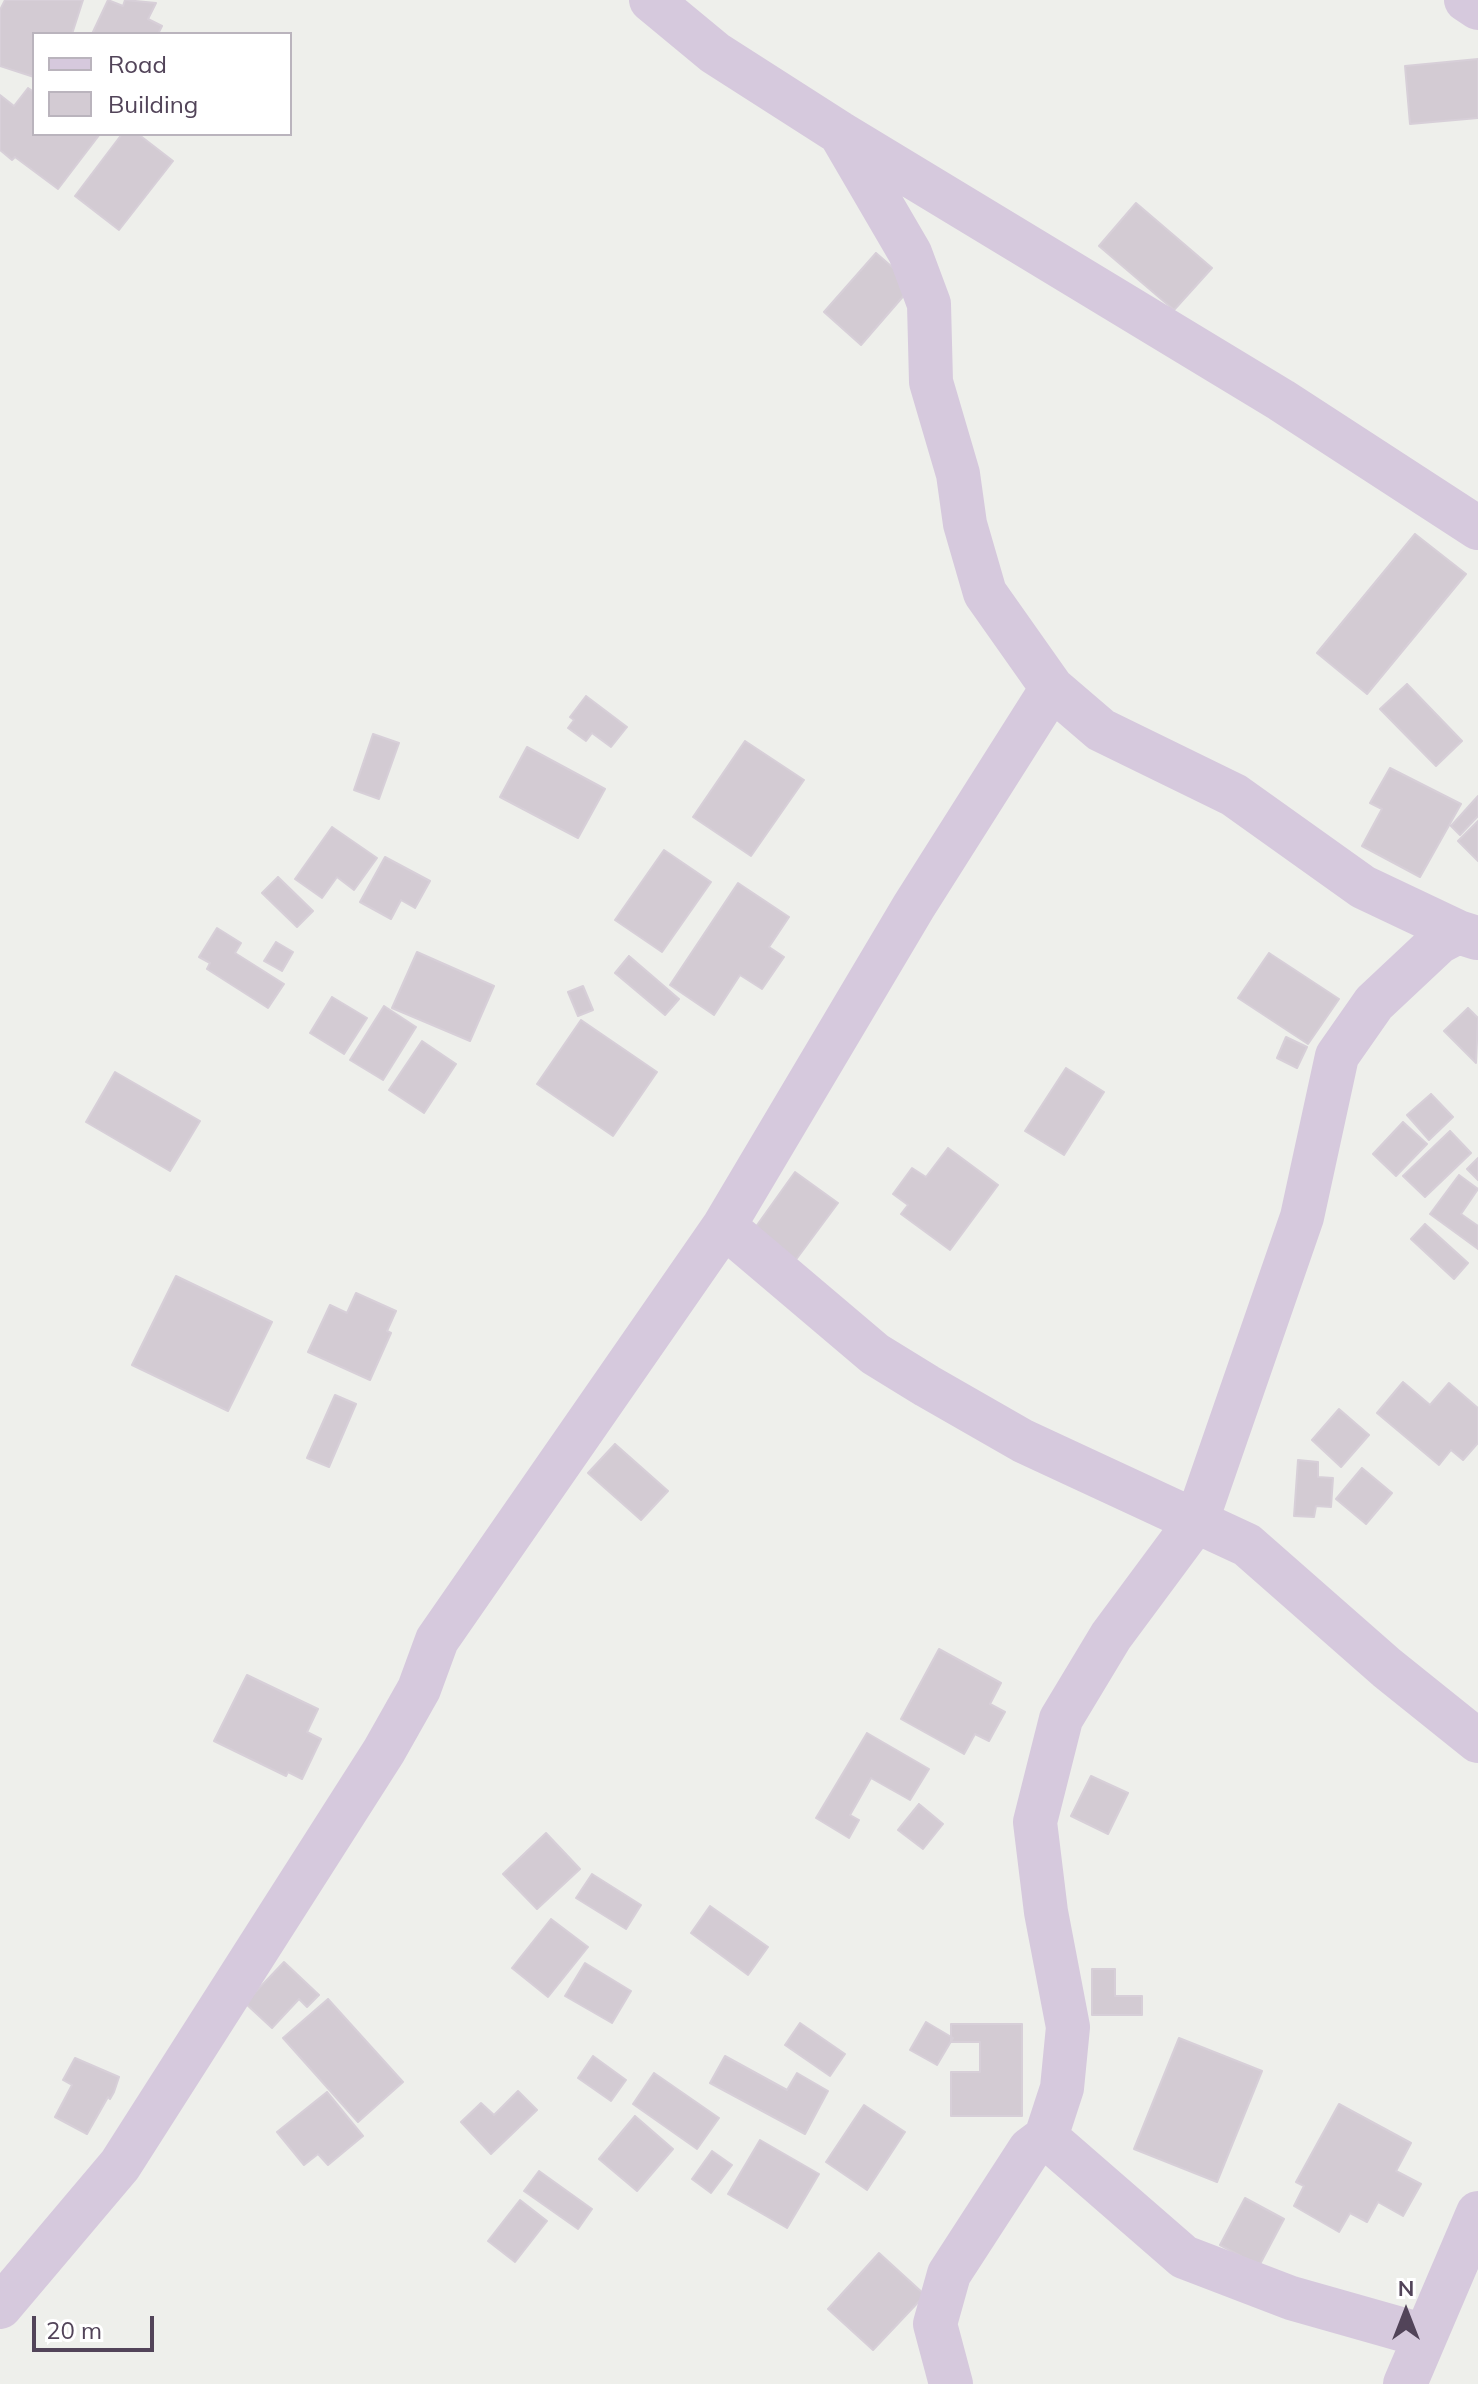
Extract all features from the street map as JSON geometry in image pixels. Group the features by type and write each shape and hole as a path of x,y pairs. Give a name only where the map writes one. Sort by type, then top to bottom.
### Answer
{"street":[{"path":"651,0 715,53 840,133 1281,400 1478,528"},
{"path":"1466,0 1478,8"},
{"path":"840,133 910,253 929,304 931,382 958,474 965,524 985,593 1052,688 1101,730 1234,795 1363,887 1468,935"},
{"path":"0,2307 120,2165 384,1751 419,1689 437,1640 724,1226 914,906 1052,688"},
{"path":"951,2384 935,2324 949,2274 1030,2149 1046,2137 1062,2088 1068,2027 1046,1912 1035,1822 1061,1719 1111,1636 1197,1520 1302,1217 1337,1056 1374,1003 1439,942 1468,935"},
{"path":"724,1226 875,1354 1023,1441 1247,1545 1387,1668 1478,1741"},
{"path":"1046,2137 1184,2257 1291,2298 1425,2336"},
{"path":"1405,2384 1478,2213"}],"building":[{"path":"5,0 83,0 73,32 32,32 32,76 0,66 0,10"},
{"path":"108,0 123,6 125,0 156,3 148,19 162,26 159,32 93,32"},
{"path":"1478,59 1478,118 1410,124 1405,66"},
{"path":"28,88 32,91 32,136 98,136 58,189 15,157 12,160 0,150 0,95 14,106"},
{"path":"120,136 141,136 173,161 119,230 75,196"},
{"path":"1136,203 1212,268 1174,310 1099,246"},
{"path":"876,253 913,285 861,345 824,312"},
{"path":"1415,534 1466,574 1367,694 1317,653"},
{"path":"1407,684 1462,741 1436,766 1380,709"},
{"path":"586,696 627,727 611,747 592,733 586,741 568,728 574,720 570,717"},
{"path":"373,734 399,743 379,799 354,790"},
{"path":"745,741 804,780 751,856 693,817"},
{"path":"527,747 605,789 578,838 500,797"},
{"path":"1390,768 1461,804 1420,877 1362,846 1382,809 1370,803"},
{"path":"1478,796 1478,816 1460,835 1451,826"},
{"path":"1478,821 1478,861 1458,841"},
{"path":"332,827 377,858 354,890 337,877 322,898 295,879"},
{"path":"664,850 711,882 662,952 615,920"},
{"path":"385,857 430,881 415,908 401,900 391,919 360,902"},
{"path":"278,877 313,911 297,927 262,893"},
{"path":"738,883 789,917 769,947 784,957 762,989 740,975 714,1015 670,985"},
{"path":"217,928 241,943 235,953 284,984 268,1008 207,969 210,963 199,957"},
{"path":"276,942 293,952 282,971 264,961"},
{"path":"417,952 494,986 470,1041 392,1008"},
{"path":"1269,953 1339,999 1308,1044 1238,998"},
{"path":"629,956 679,999 665,1015 615,973"},
{"path":"583,986 593,1010 578,1016 568,992"},
{"path":"332,997 367,1018 344,1054 310,1033"},
{"path":"384,1006 416,1027 383,1080 350,1060"},
{"path":"1468,1008 1478,1018 1476,1063 1444,1031"},
{"path":"581,1020 657,1072 613,1136 537,1084"},
{"path":"1286,1037 1307,1047 1297,1068 1277,1058"},
{"path":"422,1041 456,1064 424,1113 389,1090"},
{"path":"1066,1068 1104,1092 1064,1155 1025,1131"},
{"path":"115,1072 200,1121 170,1171 86,1122"},
{"path":"1431,1094 1453,1117 1429,1140 1407,1115"},
{"path":"1403,1122 1427,1144 1396,1176 1373,1154"},
{"path":"1450,1131 1471,1153 1425,1197 1403,1176"},
{"path":"948,1148 998,1185 950,1250 901,1214 908,1205 893,1194 912,1168 926,1177"},
{"path":"1478,1158 1478,1180 1467,1169"},
{"path":"795,1172 838,1203 792,1265 750,1235"},
{"path":"1459,1175 1478,1189 1461,1214 1478,1226 1478,1249 1430,1214"},
{"path":"1425,1224 1468,1263 1454,1279 1411,1239"},
{"path":"176,1276 272,1322 228,1411 132,1365"},
{"path":"356,1293 396,1311 387,1331 391,1333 370,1380 308,1352 330,1305 347,1313"},
{"path":"1403,1382 1430,1405 1449,1383 1478,1408 1478,1443 1463,1460 1451,1450 1439,1465 1377,1413"},
{"path":"335,1395 356,1404 329,1467 307,1458"},
{"path":"1339,1409 1369,1435 1341,1467 1312,1440"},
{"path":"615,1444 668,1491 641,1520 588,1473"},
{"path":"1298,1460 1318,1462 1318,1477 1333,1478 1331,1507 1316,1506 1314,1517 1294,1516"},
{"path":"1362,1468 1392,1493 1366,1524 1336,1499"},
{"path":"939,1649 1001,1683 990,1704 1005,1712 989,1741 975,1734 964,1754 901,1719"},
{"path":"247,1675 318,1709 307,1732 321,1739 302,1779 288,1772 286,1776 214,1741"},
{"path":"867,1733 929,1769 910,1800 871,1778 850,1815 859,1820 849,1838 816,1818"},
{"path":"1091,1776 1128,1793 1108,1834 1071,1816"},
{"path":"919,1804 943,1824 923,1849 898,1830"},
{"path":"546,1833 580,1869 537,1909 503,1874"},
{"path":"592,1874 641,1905 626,1929 576,1898"},
{"path":"710,1906 768,1947 748,1975 691,1933"},
{"path":"551,1919 588,1947 548,1997 512,1968"},
{"path":"284,1962 319,1995 307,2007 299,1999 272,2028 245,2003"},
{"path":"585,1963 631,1991 612,2023 565,1996"},
{"path":"1092,1969 1115,1969 1115,1996 1142,1996 1142,2015 1092,2015"},
{"path":"328,1999 403,2082 358,2122 283,2038"},
{"path":"926,2022 953,2038 937,2065 910,2050"},
{"path":"800,2023 845,2054 830,2076 785,2045"},
{"path":"951,2024 1022,2024 1022,2116 951,2116 951,2072 980,2072 980,2042 951,2042"},
{"path":"1179,2038 1262,2071 1217,2182 1134,2149"},
{"path":"593,2056 626,2080 611,2101 578,2078"},
{"path":"725,2056 787,2090 797,2073 828,2091 805,2134 710,2083"},
{"path":"75,2058 119,2077 114,2092 87,2134 55,2117 72,2085 63,2080"},
{"path":"654,2073 719,2118 697,2149 633,2104"},
{"path":"518,2091 537,2110 491,2154 461,2122 481,2103 494,2115"},
{"path":"327,2092 363,2136 328,2165 318,2154 304,2165 277,2132"},
{"path":"1339,2104 1411,2143 1396,2171 1421,2184 1403,2216 1378,2202 1367,2222 1350,2213 1339,2232 1294,2206 1304,2186 1296,2182"},
{"path":"864,2105 905,2132 867,2190 826,2162"},
{"path":"635,2116 673,2149 637,2191 599,2159"},
{"path":"760,2140 819,2174 787,2228 728,2194"},
{"path":"712,2151 732,2165 711,2193 692,2179"},
{"path":"539,2171 592,2209 578,2229 524,2191"},
{"path":"1245,2198 1284,2219 1259,2266 1220,2245"},
{"path":"520,2200 547,2221 515,2262 488,2241"},
{"path":"879,2253 925,2295 873,2350 828,2309"}]}
